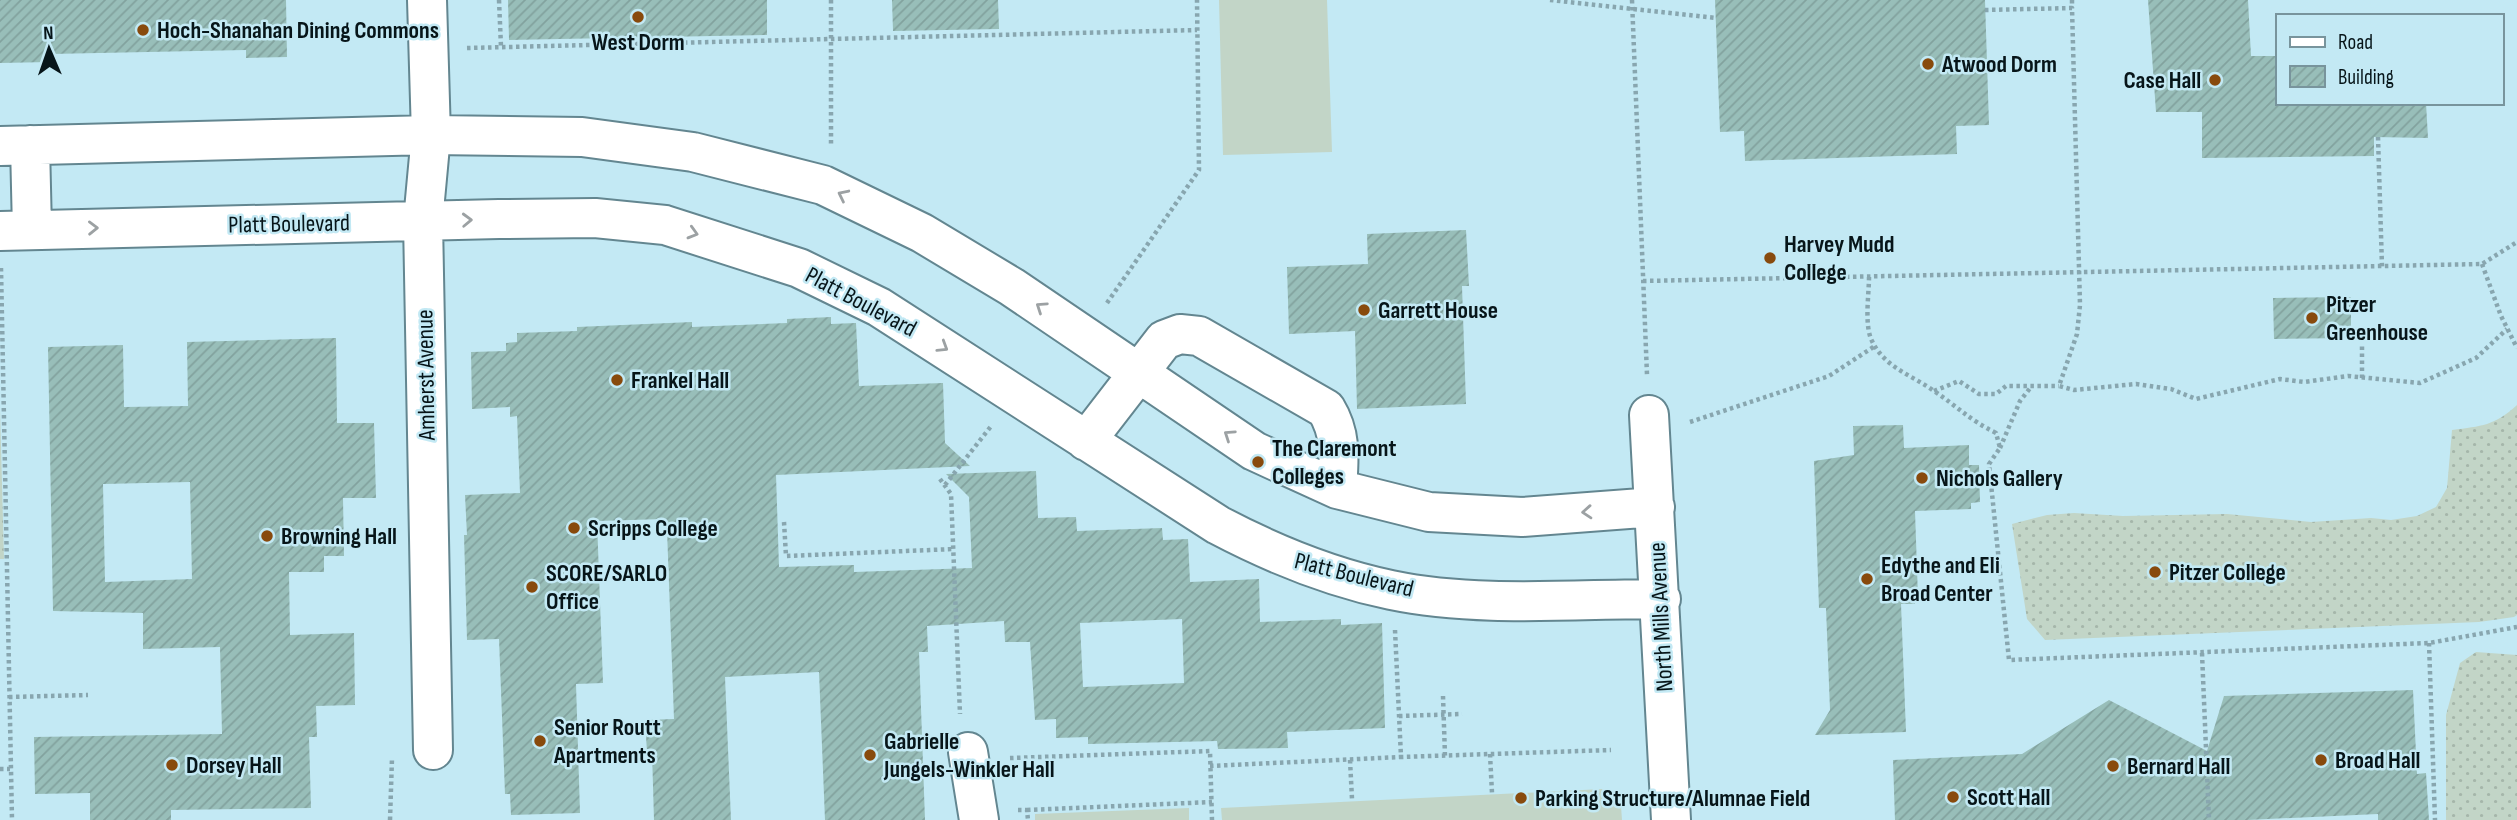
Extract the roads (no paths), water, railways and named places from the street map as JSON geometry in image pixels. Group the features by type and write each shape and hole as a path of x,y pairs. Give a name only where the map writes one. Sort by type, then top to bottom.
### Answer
{"street":[{"name":"Amherst Avenue","path":"427,0 431,135 423,221 433,750"},
{"path":"11,239 15,146 431,135 594,139 694,152 822,185 922,233 1084,335 1254,452 1337,489 1429,512 1522,517 1655,507"},
{"name":"Platt Boulevard","path":"11,239 423,221 595,218 665,225 799,268 879,307 1218,525 1269,551 1323,572 1393,590 1505,601 1661,599"},
{"path":"1086,441 1164,340 1180,334 1199,336 1326,409 1335,424 1339,442 1337,489"},
{"name":"North Mills Avenue","path":"1650,423 1671,820"},
{"path":"969,756 979,820"}],"place":[{"name":"West Dorm","path":"638,17"},
{"name":"Hoch-Shanahan Dining Commons","path":"143,30"},
{"name":"Atwood Dorm","path":"1928,64"},
{"name":"Case Hall","path":"2215,80"},
{"name":"Harvey Mudd College","path":"1770,258"},
{"name":"Garrett House","path":"1364,310"},
{"name":"Pitzer Greenhouse","path":"2312,318"},
{"name":"Frankel Hall","path":"617,380"},
{"name":"The Claremont Colleges","path":"1258,462"},
{"name":"Nichols Gallery","path":"1922,478"},
{"name":"Scripps College","path":"574,528"},
{"name":"Browning Hall","path":"267,536"},
{"name":"Pitzer College","path":"2155,572"},
{"name":"Edythe and Eli Broad Center","path":"1867,579"},
{"name":"SCORE/SARLO Office","path":"532,587"},
{"name":"Senior Routt Apartments","path":"540,741"},
{"name":"Gabrielle Jungels-Winkler Hall","path":"870,755"},
{"name":"Broad Hall","path":"2321,760"},
{"name":"Dorsey Hall","path":"172,765"},
{"name":"Bernard Hall","path":"2113,766"},
{"name":"Scott Hall","path":"1953,797"},
{"name":"Parking Structure/Alumnae Field","path":"1521,798"}]}
